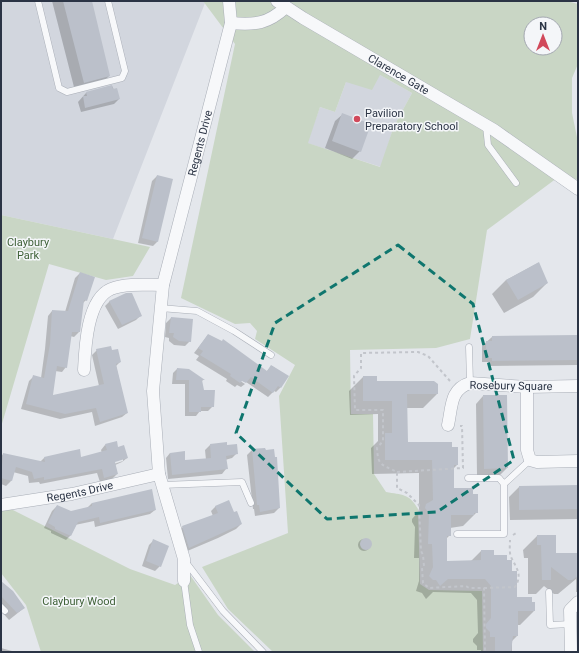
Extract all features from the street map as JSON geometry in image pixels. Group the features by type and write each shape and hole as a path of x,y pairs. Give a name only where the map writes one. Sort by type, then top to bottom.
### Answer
{"street":[{"name":"Regents Drive","path":"184,581 184,560 160,480 152,391 163,285 231,23 229,1"},
{"path":"231,23 249,24 268,21 282,4"},
{"name":"Clarence Gate","path":"282,4 486,126 578,189"},
{"path":"84,370 85,338 96,302 110,289 134,285 163,285"},
{"name":"Rosebury Square","path":"448,425 457,390 470,383 527,387 578,386"},
{"path":"527,387 527,450 530,460 537,462 578,461"},
{"name":"Regents Drive","path":"1,505 160,480"},
{"path":"571,652 570,610 578,602"}],"lane":[{"path":"38,1 59,88 67,92 122,78 126,72 108,1"},
{"path":"486,126 488,145 516,183"},
{"path":"160,308 197,311 234,330 271,355"},
{"path":"469,347 470,383"},
{"path":"504,484 530,460"},
{"path":"457,534 504,534 504,484 499,478 468,478"},
{"path":"160,480 242,482 251,503"},
{"path":"184,560 224,611 263,652"},
{"path":"184,581 190,625 199,652"},
{"path":"549,592 550,625 571,624"}],"path":[{"path":"448,425 462,426 463,468 397,472 381,466 378,461 377,448 383,441 383,410 355,410 354,376 361,368 361,353 418,352 428,356 457,390"},
{"path":"397,472 397,488 407,493 419,505 421,551 424,566 422,568 423,583 429,588 449,589 451,587 466,586 469,588 515,587 519,580 519,572 510,555 510,538 518,532"},
{"path":"484,588 485,652"}],"highlighted area":[{"path":"398,245 473,304 514,460 437,512 327,519 236,433 275,323"}],"shaded area":[{"path":"1,1 203,1 205,3 113,239 1,215"},
{"name":"Pavilion Preparatory School","path":"380,75 412,93 394,126 381,167 307,143 320,107 335,112 346,82"}],"green space":[{"path":"203,1 567,1 578,4 578,64 572,78 572,113 578,142 578,180 561,175 487,230 470,339 436,348 350,350 351,414 373,414 374,474 386,492 401,494 408,497 418,509 420,584 429,590 482,591 483,652 273,652 228,609 202,567 288,533 279,396 295,365 255,339 257,331 250,323 235,324 181,298 235,44","holes":["380,75 412,93 394,126 380,167 308,143 320,107 335,112 346,82 372,90"]},
{"name":"Claybury Park","path":"1,215 150,247 133,276 106,280 49,264 1,427"},
{"name":"Claybury Wood","path":"1,504 130,569 175,585 190,575 218,615 255,652 41,652 26,605 1,573"}],"building":[{"path":"63,1 92,1 110,76 84,83"},
{"path":"112,85 113,89 117,88 120,99 85,108 83,96 87,96 86,92"},
{"path":"342,113 371,124 361,152 332,141"},
{"path":"157,175 173,179 158,242 142,238"},
{"path":"539,262 548,283 518,300 506,280"},
{"path":"80,272 95,277 87,301 84,300 80,332 72,332 67,368 57,366 53,395 104,384 96,349 111,346 112,350 118,349 121,362 116,364 128,413 100,422 96,408 65,414 26,404 33,375 44,378 50,344 52,310 68,311"},
{"path":"126,293 132,293 142,316 122,325 109,301"},
{"path":"171,317 193,319 191,342 179,341 173,337 174,333 169,333"},
{"path":"208,334 222,341 223,339 267,371 271,365 289,376 281,388 278,386 273,393 251,377 246,383 242,381 240,383 230,376 231,374 200,355 203,351 198,348"},
{"path":"578,335 578,360 492,361 492,358 486,358 486,341 492,341 492,336"},
{"path":"177,368 189,369 205,380 202,380 204,390 215,390 214,407 201,407 201,412 189,412 189,380 176,380"},
{"path":"363,376 377,376 377,381 434,381 438,384 438,394 407,394 408,442 452,442 452,447 458,447 458,465 454,465 454,488 473,488 473,494 478,494 478,513 474,513 474,515 451,515 451,536 447,536 447,561 481,560 481,550 494,550 494,555 507,555 507,560 512,560 512,571 517,571 517,597 532,597 532,602 535,602 535,611 518,611 518,636 513,636 511,652 495,652 495,637 490,637 490,632 486,628 486,624 491,618 491,586 485,579 448,579 440,586 436,580 433,580 429,576 433,567 432,544 428,544 429,513 425,508 426,504 433,500 432,460 385,460 385,433 392,433 392,401 363,401"},
{"path":"483,395 507,395 508,468 484,469"},
{"path":"117,441 118,447 124,445 128,458 115,462 118,474 104,478 102,469 44,480 44,477 34,479 32,472 16,467 12,481 1,478 3,453 45,462 44,457 80,449 81,457 107,450 105,444"},
{"path":"227,442 227,445 237,444 238,454 226,456 228,469 172,475 170,453 185,451 185,460 211,458 210,444"},
{"path":"265,448 266,450 274,449 275,457 277,457 280,508 260,512 259,505 257,505 252,449"},
{"path":"578,485 578,509 519,510 519,486"},
{"path":"152,489 156,510 100,523 99,517 78,522 71,536 55,529 55,527 48,523 57,505 71,511 92,506 92,503"},
{"path":"229,500 234,512 237,511 242,524 189,548 182,526 218,513 215,506"},
{"path":"537,535 556,535 556,553 578,553 578,576 572,580 568,580 551,567 551,580 542,580 541,545 537,545"},
{"path":"366,538 370,540 372,544 370,548 366,550 362,548 360,544 362,540"},
{"path":"153,539 169,546 161,567 146,561"},
{"path":"1,581 13,591 25,608 17,613 1,596"}],"place":[{"name":"Pavilion Preparatory School","path":"357,119"}]}
